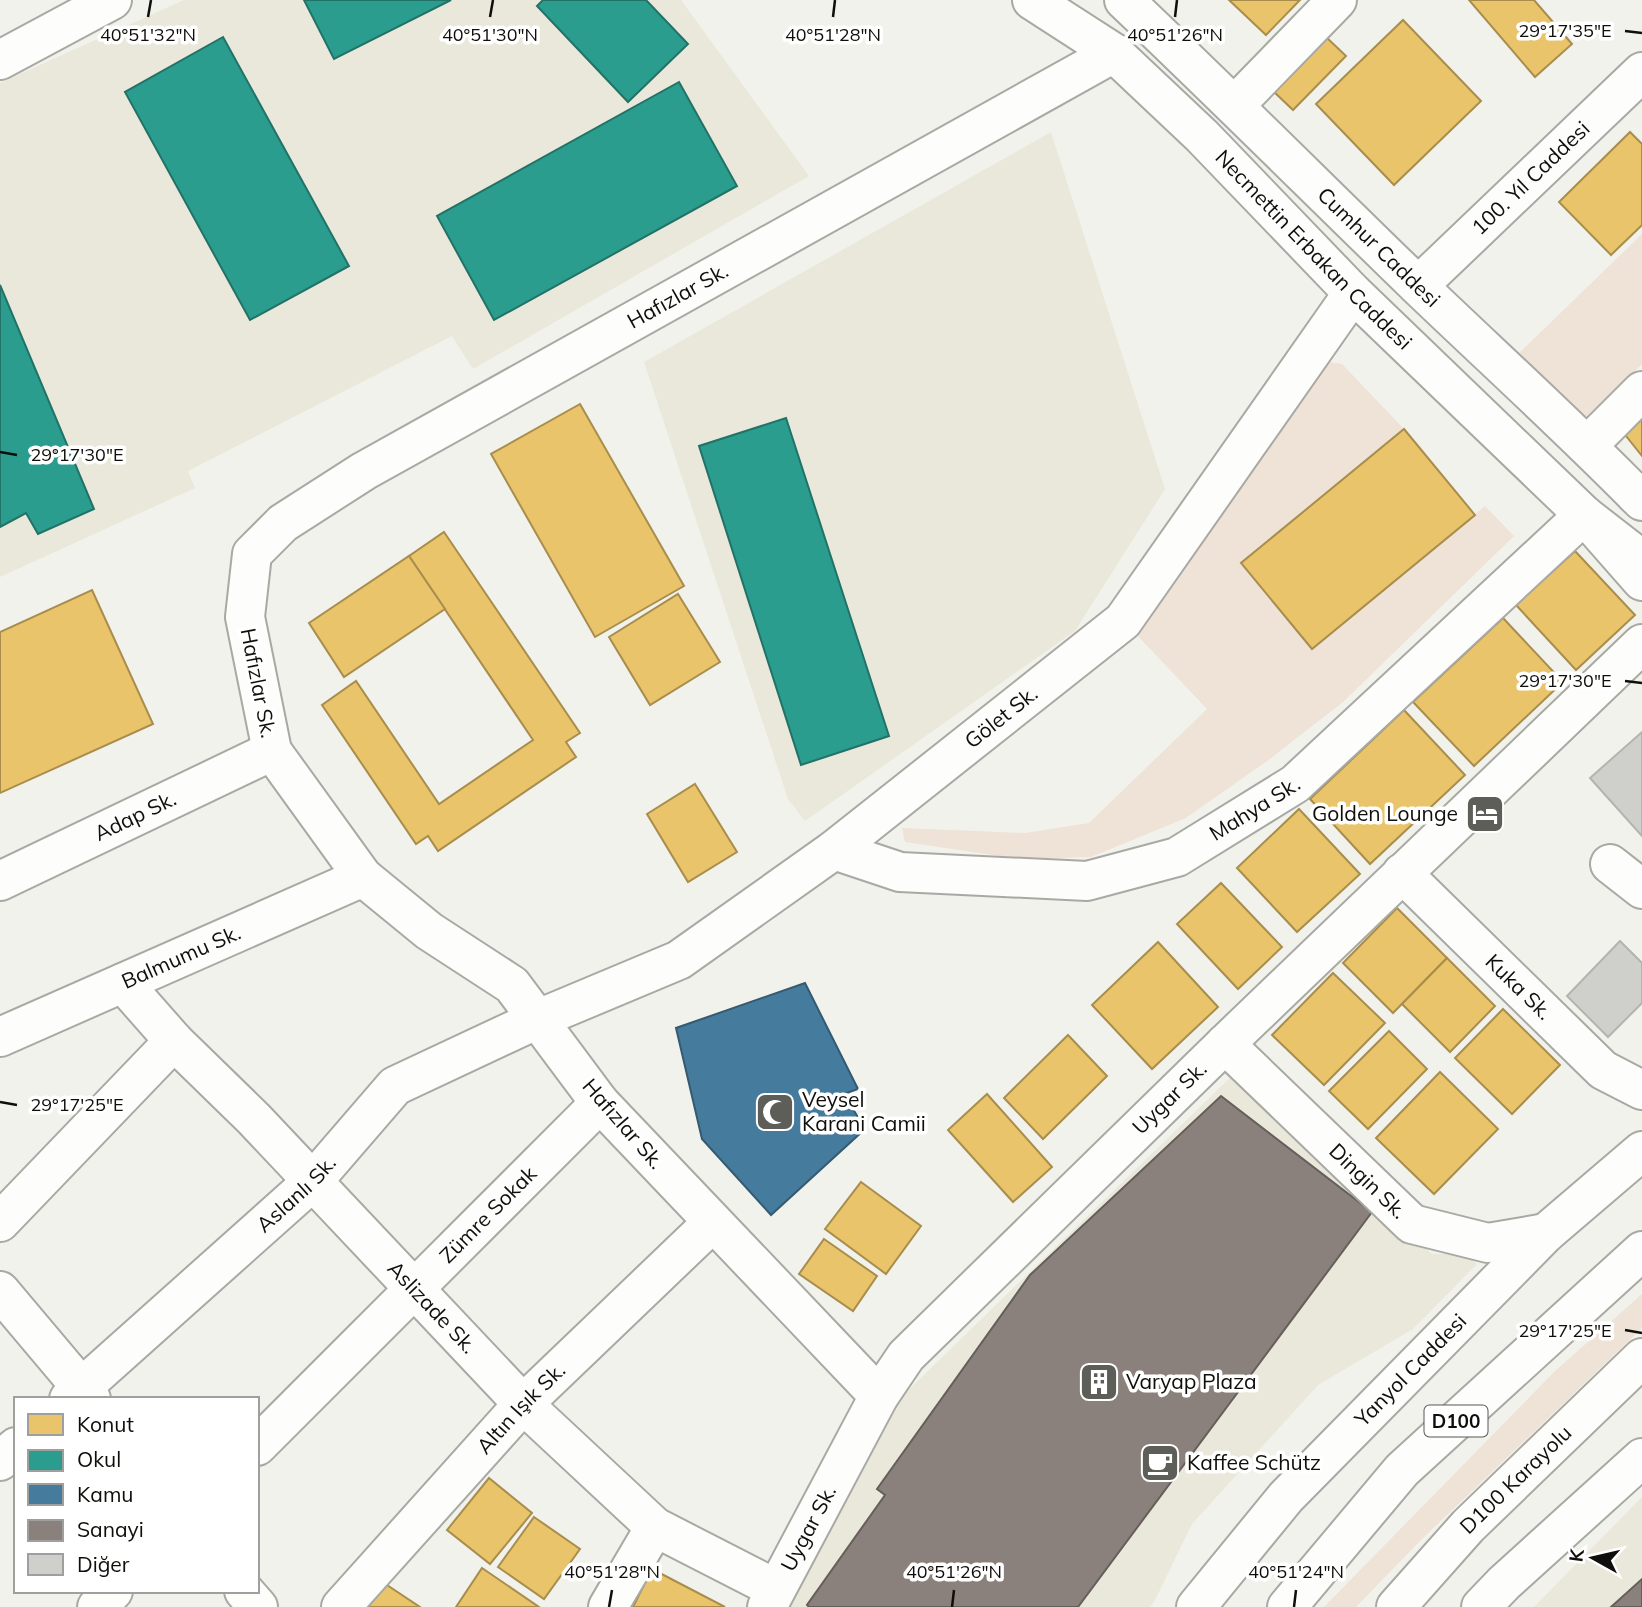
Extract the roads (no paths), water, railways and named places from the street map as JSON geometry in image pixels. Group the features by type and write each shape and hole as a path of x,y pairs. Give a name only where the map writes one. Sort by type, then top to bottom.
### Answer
{"main road":[{"path":"0,60 112,0"},
{"name":"Necmettin Erbakan Caddesi","path":"1032,0 1114,53 1202,136 1353,293 1584,515"},
{"name":"Cumhur Caddesi","path":"1124,0 1640,497"},
{"path":"1235,105 1337,0"},
{"name":"Hafızlar Sk.","path":"879,1396 600,1102 512,985 429,931 363,877 272,751 245,617 252,554 283,523 364,471 1114,53"},
{"name":"100. Yıl Caddesi","path":"1418,286 1642,72"},
{"name":"Gölet Sk.","path":"538,1018 678,960 834,850 1124,621 1353,293"},
{"path":"1587,445 1642,391"},
{"path":"1584,515 1642,560"},
{"path":"1584,515 1642,581"},
{"name":"Mahya Sk.","path":"834,850 900,872 1087,881 1177,857 1295,784 1584,515"},
{"name":"Uygar Sk.","path":"771,1598 879,1396 906,1356 1225,1044 1642,644"},
{"name":"Adap Sk.","path":"0,881 272,751"},
{"path":"1610,864 1642,889"},
{"name":"Kuka Sk.","path":"1402,873 1603,1070 1642,1090"},
{"name":"Balmumu Sk.","path":"0,1037 363,877"},
{"name":"Aslizade Sk.","path":"123,983 174,1041 254,1119 523,1404 655,1527 771,1598"},
{"name":"Aslanlı Sk.","path":"81,1395 313,1181 395,1086 538,1018"},
{"path":"0,1222 174,1041"},
{"name":"Dingin Sk.","path":"1225,1044 1412,1224 1488,1243 1546,1233"},
{"name":"Zümre Sokak","path":"259,1444 600,1102"},
{"name":"Yanyol Caddesi","path":"1196,1607 1286,1497 1546,1233 1642,1151"},
{"name":"Altın Işık Sk.","path":"341,1607 523,1404 712,1223"},
{"name":"D100","path":"1287,1607 1402,1470 1642,1251"},
{"path":"0,1291 81,1395"},
{"name":"D100 Karayolu","path":"1396,1607 1468,1526 1642,1357"},
{"path":"0,1461 14,1449"},
{"path":"1481,1607 1642,1458"},
{"path":"608,1607 655,1527"},
{"path":"97,1607 111,1593"},
{"path":"246,1593 258,1607"}],"place":[{"name":"Golden Lounge","path":"1485,814"},
{"name":"Veysel Karani Camii","path":"775,1112"},
{"name":"Varyap Plaza","path":"1099,1382"},
{"name":"Kaffee Schütz","path":"1160,1463"}]}
